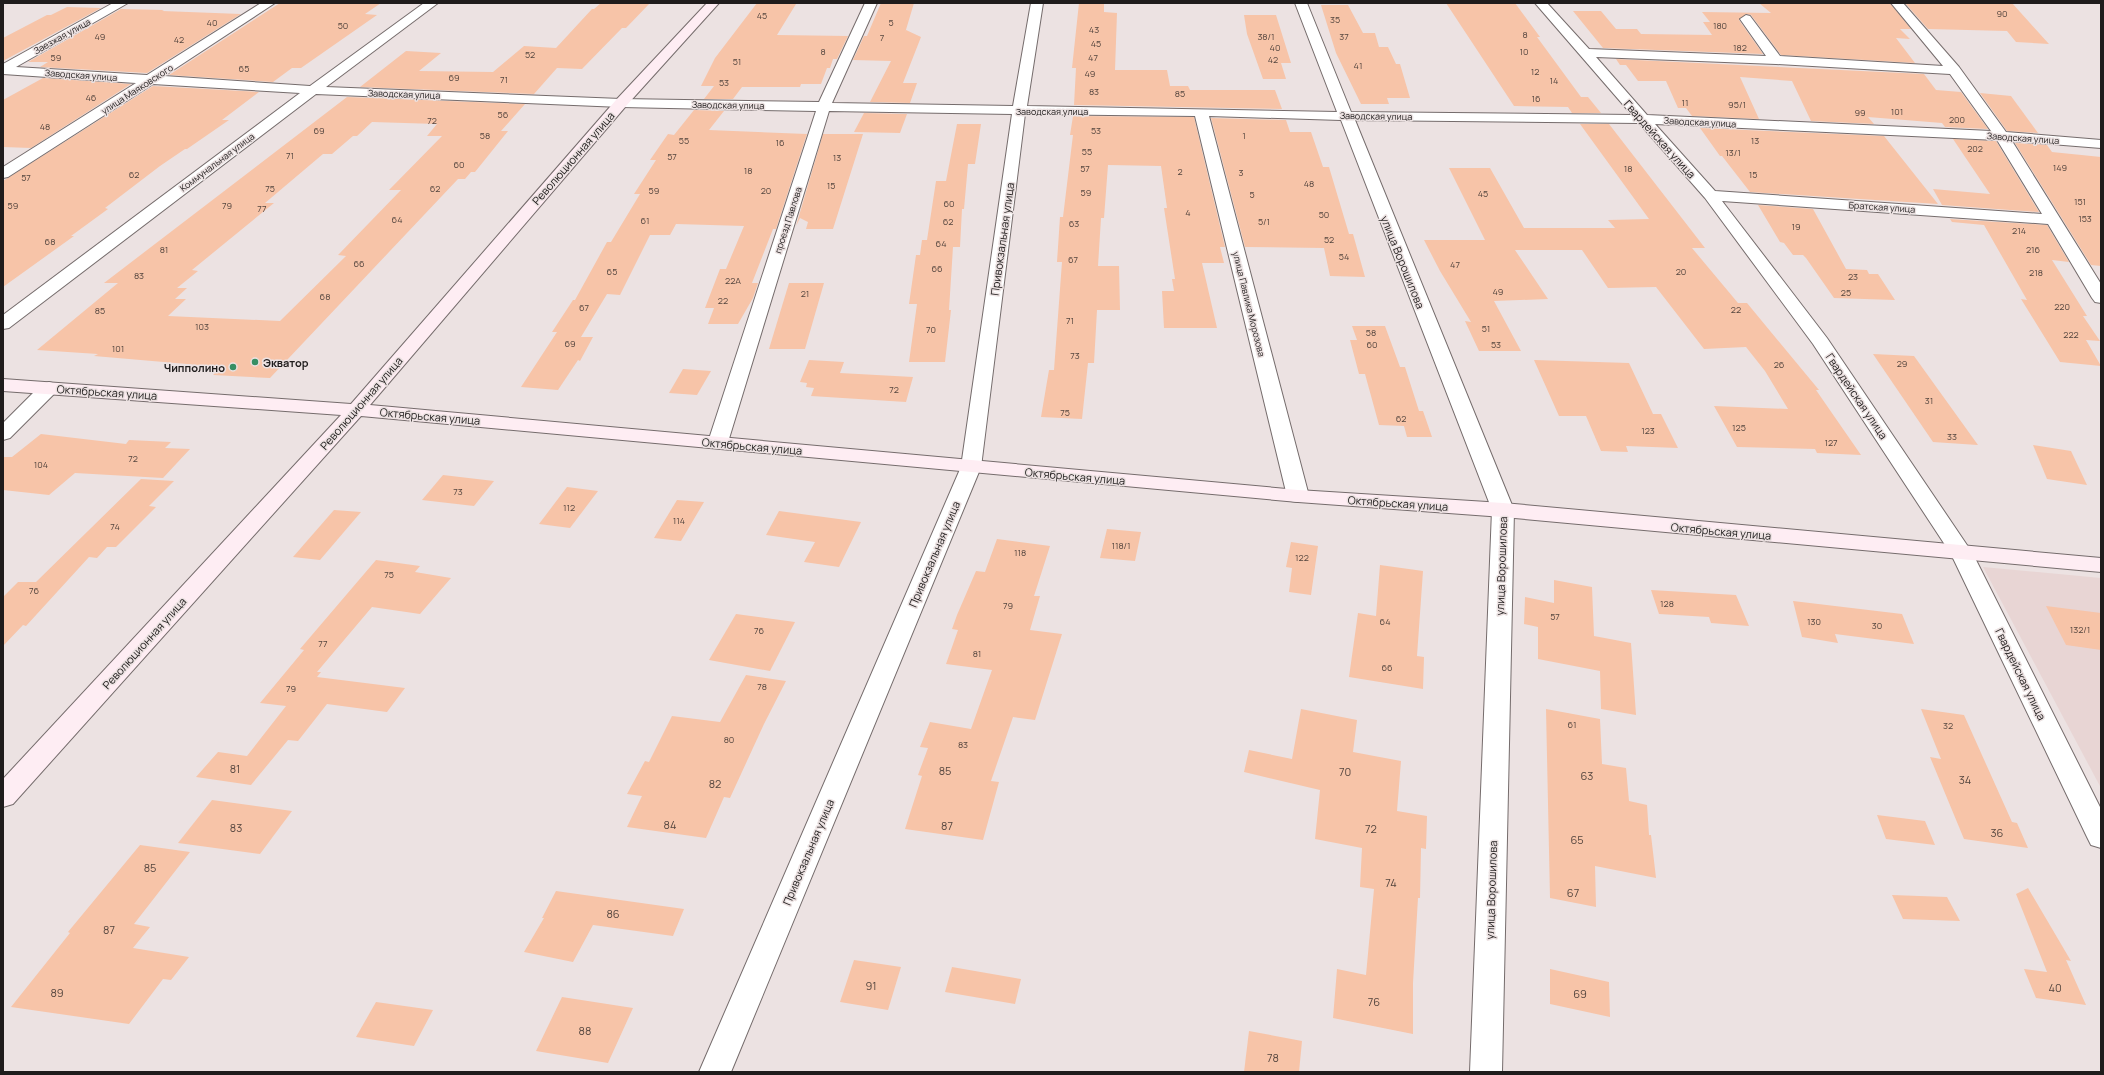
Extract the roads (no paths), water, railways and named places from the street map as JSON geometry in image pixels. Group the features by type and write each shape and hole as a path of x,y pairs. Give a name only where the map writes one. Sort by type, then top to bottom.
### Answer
{"street":[{"name":"Заезжая улица","path":"3,69 122,3"},
{"name":"улица Маяковского","path":"3,174 269,3"},
{"name":"Коммунальная улица","path":"3,324 313,90 432,3"},
{"name":"Революционная улица","path":"3,797 356,410 621,103 713,3"},
{"name":"проезд Павлова","path":"718,442 824,106 871,3"},
{"name":"Привокзальная улица","path":"715,1072 971,467 1019,110 1037,3"},
{"name":"улица Ворошилова","path":"1301,3 1344,116 1503,510 1486,1072"},
{"name":"Гвардейская улица","path":"1541,3 1710,195 1821,342 1962,554 2101,837"},
{"path":"1897,3 1954,70 2002,136 2101,298"},
{"path":"1746,19 1776,60"},
{"path":"1584,53 1776,60 1954,70"},
{"name":"Заводская улица","path":"3,69 313,90 621,103 1201,112 1344,116 1642,119 2002,136 2101,144"},
{"name":"улица Павлика Морозова","path":"1201,112 1298,496"},
{"name":"Братская улица","path":"1710,195 2054,220"},
{"name":"Октябрьская улица","path":"3,385 356,410 718,442 971,467 1298,496 1503,510 1962,554 2101,565"},
{"name":"Октябрьская улица","path":"3,434 49,388"}],"place":[{"name":"Экватор","path":"255,362"},
{"name":"Чипполино","path":"233,367"}]}
